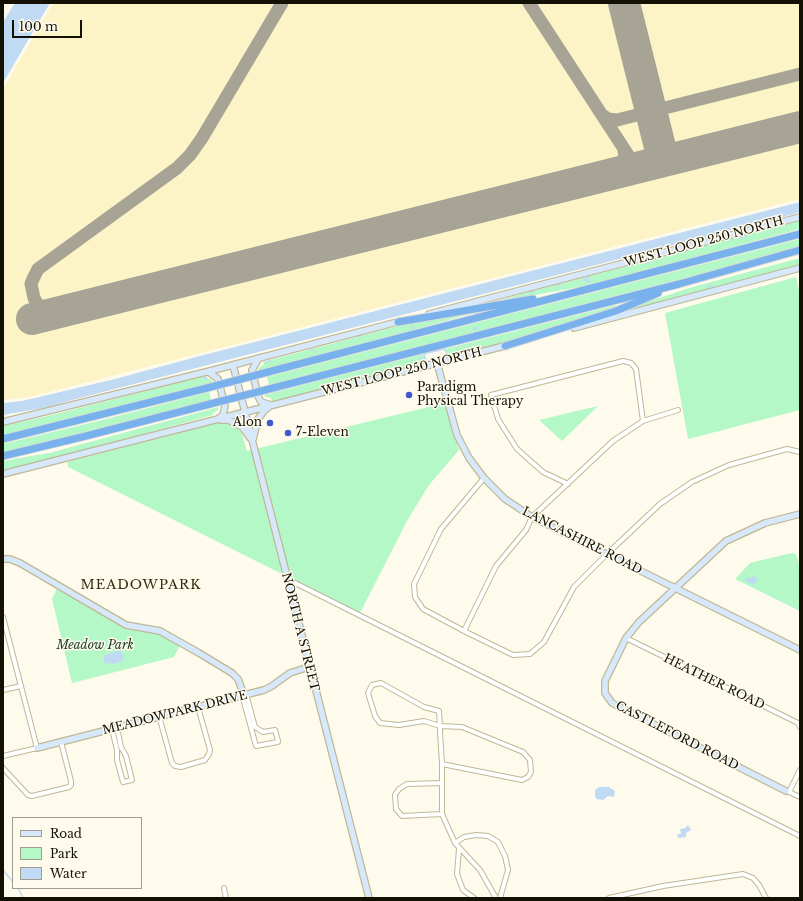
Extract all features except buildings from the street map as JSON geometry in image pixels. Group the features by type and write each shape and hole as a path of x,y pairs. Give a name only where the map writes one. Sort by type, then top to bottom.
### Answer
{"highway":[{"path":"3,439 800,234"},
{"path":"3,456 679,284 800,250"},
{"path":"505,346 616,311 679,284"},
{"path":"398,322 588,289"}],"main road":[{"name":"WEST LOOP 250 NORTH","path":"3,422 206,372 800,217"},
{"name":"WEST LOOP 250 NORTH","path":"3,474 505,346 800,268"},
{"path":"260,358 252,370 258,396 261,402 271,405"},
{"name":"LANCASHIRE ROAD","path":"437,363 457,435 469,458 484,478 505,498 532,517 800,650"},
{"name":"NORTH A STREET","path":"233,365 286,579 369,898"},
{"path":"206,372 209,372 218,379 225,406 223,415 217,419"},
{"path":"252,442 258,419 271,405"},
{"path":"217,419 228,420 242,427 252,442"},
{"name":"CASTLEFORD ROAD","path":"788,792 612,704 605,693 605,681 626,638 639,622 726,541 765,523 800,514"},
{"path":"3,559 10,559 20,563 126,625 160,631 200,652 232,673 238,679 244,695"},
{"name":"MEADOWPARK DRIVE","path":"37,748 264,690 290,673 309,667"}],"street":[{"path":"568,484 543,472 517,449 498,419 491,394 623,361 631,363 636,368 643,421"},
{"path":"464,631 496,566 526,530 532,517 613,441 643,421 678,410"},
{"path":"484,478 441,529 414,584 415,597 423,609 514,655 531,653 544,642 574,588 607,554 660,504 692,482 729,465 787,449 800,452"},
{"path":"286,579 800,836"},
{"path":"3,617 37,748 3,756"},
{"name":"HEATHER ROAD","path":"626,638 798,723 800,727"},
{"path":"442,764 522,780 528,777 531,772 530,760 523,752 462,727 440,726 424,721 399,725 380,723 374,716 368,693 372,685 381,683 424,707 439,711 440,726 442,764 442,814 455,844 480,870 496,898"},
{"path":"3,690 21,686"},
{"path":"244,695 257,747 278,742 275,730 263,732 253,729"},
{"path":"159,716 172,762 175,766 181,767 205,760 209,754 210,750 198,707"},
{"path":"114,728 126,756 132,780 123,782 117,760 118,752 114,728"},
{"path":"3,768 28,796 69,787 71,781 61,742"},
{"path":"118,752 123,750"},
{"path":"788,792 800,770"},
{"path":"442,783 407,784 398,789 395,795 396,808 402,816 442,814"},
{"name":"CASTLEFORD ROAD","path":"788,792 800,798"},
{"path":"455,844 464,837 476,835 488,836 498,842 505,856 508,870 500,898"},
{"path":"459,849 457,874 463,890 474,898"},
{"path":"609,898 663,886 744,874 753,878 759,885 766,898"},
{"path":"224,888 226,898"}],"shaded area":[{"path":"53,3 800,3 800,199 30,397 3,400 3,89"}],"green space":[{"path":"800,221 800,229 584,286 503,301 504,299 521,294"},
{"path":"800,239 800,248 269,386 267,377"},
{"path":"800,258 800,265 624,312 624,310 689,288"},
{"path":"796,277 800,295 800,410 688,439 665,313"},
{"path":"616,305 617,307 531,336 447,357 445,349"},
{"path":"474,311 474,313 402,333 258,371 264,364 263,362 394,327"},
{"path":"424,354 426,362 272,402 271,398 264,395"},
{"path":"205,376 206,379 210,379 214,383 44,427 3,436 3,426"},
{"path":"209,392 211,400 116,426 3,453 3,444"},
{"path":"445,403 459,450 429,485 408,519 360,613 68,467 67,462 221,422 238,429 242,434 247,451"},
{"path":"598,406 562,441 539,420"},
{"path":"219,407 213,415 3,471 3,461 49,453"},
{"path":"794,553 797,556 800,568 800,611 735,579 750,563"},
{"name":"Meadow Park","path":"58,586 124,626 160,631 180,645 174,657 72,683 52,599"}],"water":[{"path":"15,3 50,3 3,83 3,22"},
{"path":"800,202 800,212 794,214 43,408 3,415 3,403 22,401 115,379"},
{"path":"753,576 758,578 754,585 745,581 747,577 752,579"},
{"path":"120,650 124,657 123,661 113,664 105,663 103,656"},
{"path":"599,787 609,787 615,791 614,797 608,796 603,800 596,799 595,790"},
{"path":"688,825 691,830 686,833 686,837 678,838 677,834 681,834 680,829 685,828"}],"waterway":[{"path":"738,238 747,236"},
{"path":"646,263 653,261"},
{"path":"589,277 589,281 587,282 586,279 584,280 589,277"},
{"path":"557,285 561,284"},
{"path":"710,285 713,288 708,290 708,286 710,285"},
{"path":"530,292 534,291"},
{"path":"676,298 683,296"},
{"path":"412,326 413,330"},
{"path":"476,327 476,329 474,330 474,328 476,327"},
{"path":"358,336 362,335"},
{"path":"482,348 486,347"},
{"path":"311,350 315,349"},
{"path":"445,349 447,357 426,362 424,354 445,349"},
{"path":"419,356 421,360"},
{"path":"266,362 270,361"},
{"path":"397,370 401,369"},
{"path":"199,377 203,376"},
{"path":"206,377 206,379 204,378 206,377"},
{"path":"354,381 366,378"},
{"path":"181,382 185,381"},
{"path":"291,397 303,394"},
{"path":"3,870 12,881"},
{"path":"18,889 23,898"}],"taxiway":[{"path":"57,312 45,310 36,302 34,298 31,284 38,269 177,168 190,155 202,138 282,3"},
{"path":"529,3 630,158 638,164 648,165"},
{"path":"602,115 608,119 617,120 800,74"},
{"path":"638,115 644,109 648,98"},
{"path":"648,165 658,157 660,147"},
{"path":"617,172 625,163 624,149"}],"runway":[{"path":"624,3 660,147"},
{"path":"32,319 800,127"}],"place":[{"name":"Paradigm Physical Therapy","path":"409,395"},
{"name":"Alon","path":"270,423"},
{"name":"7-Eleven","path":"288,433"}],"district":[{"name":"MEADOWPARK","path":"141,585"}]}
